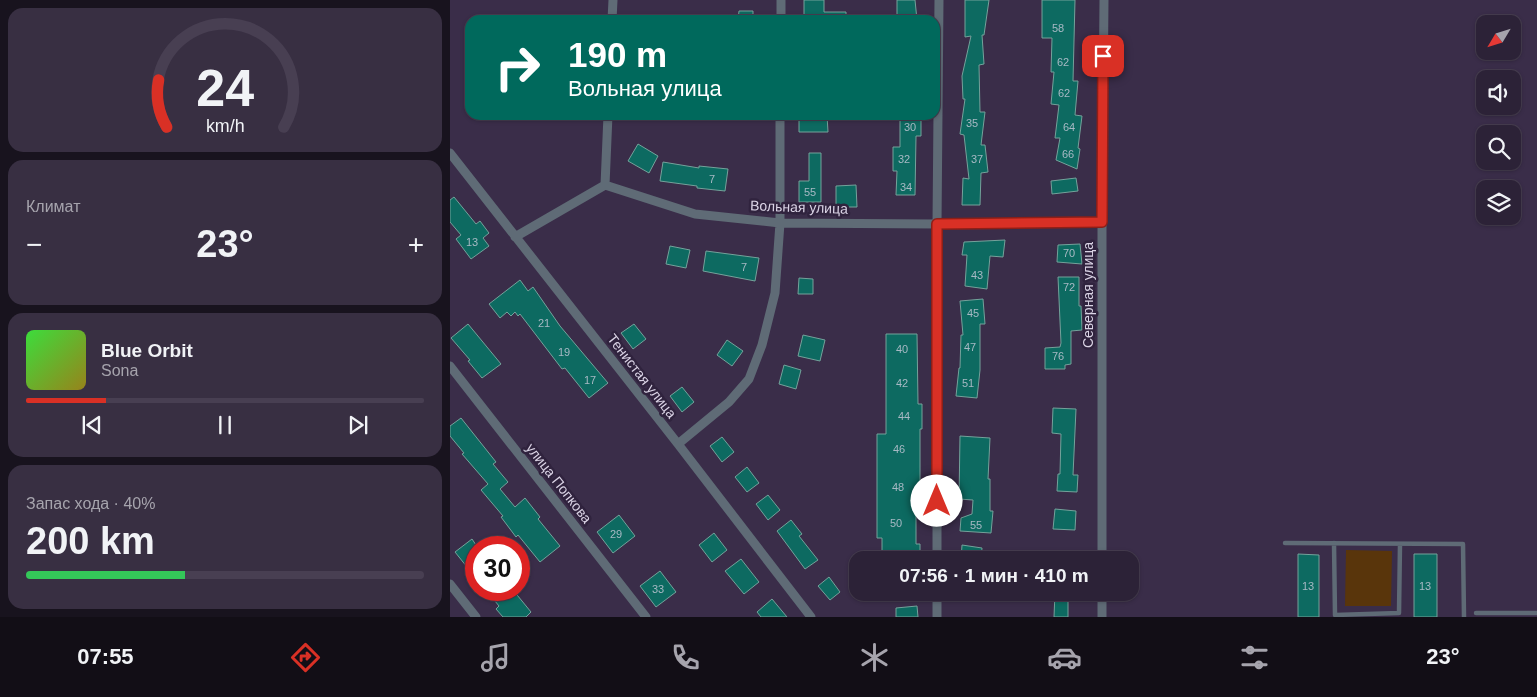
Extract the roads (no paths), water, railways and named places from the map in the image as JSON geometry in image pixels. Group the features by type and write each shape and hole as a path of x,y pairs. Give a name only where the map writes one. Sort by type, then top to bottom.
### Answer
{"street":[{"path":"612,15 613,0"},
{"path":"781,0 781,15"},
{"path":"939,0 939,15"},
{"name":"Северная улица","path":"1102,551 1104,0"},
{"path":"515,237 605,185 608,120"},
{"path":"678,444 729,402 749,379 762,345 775,293 780,223 780,120"},
{"path":"937,551 938,120"},
{"name":"Тенистая улица","path":"450,153 811,617"},
{"name":"Вольная улица","path":"605,185 694,214 780,223 1102,222"},
{"name":"улица Попкова","path":"450,366 646,617"},
{"path":"450,584 476,617"},
{"path":"936,601 936,617"},
{"path":"1102,601 1102,617"}],"lane":[{"path":"1285,543 1464,544 1464,617"},
{"path":"1334,543 1335,615 1399,614 1400,544"},
{"path":"1476,613 1537,613"}]}
